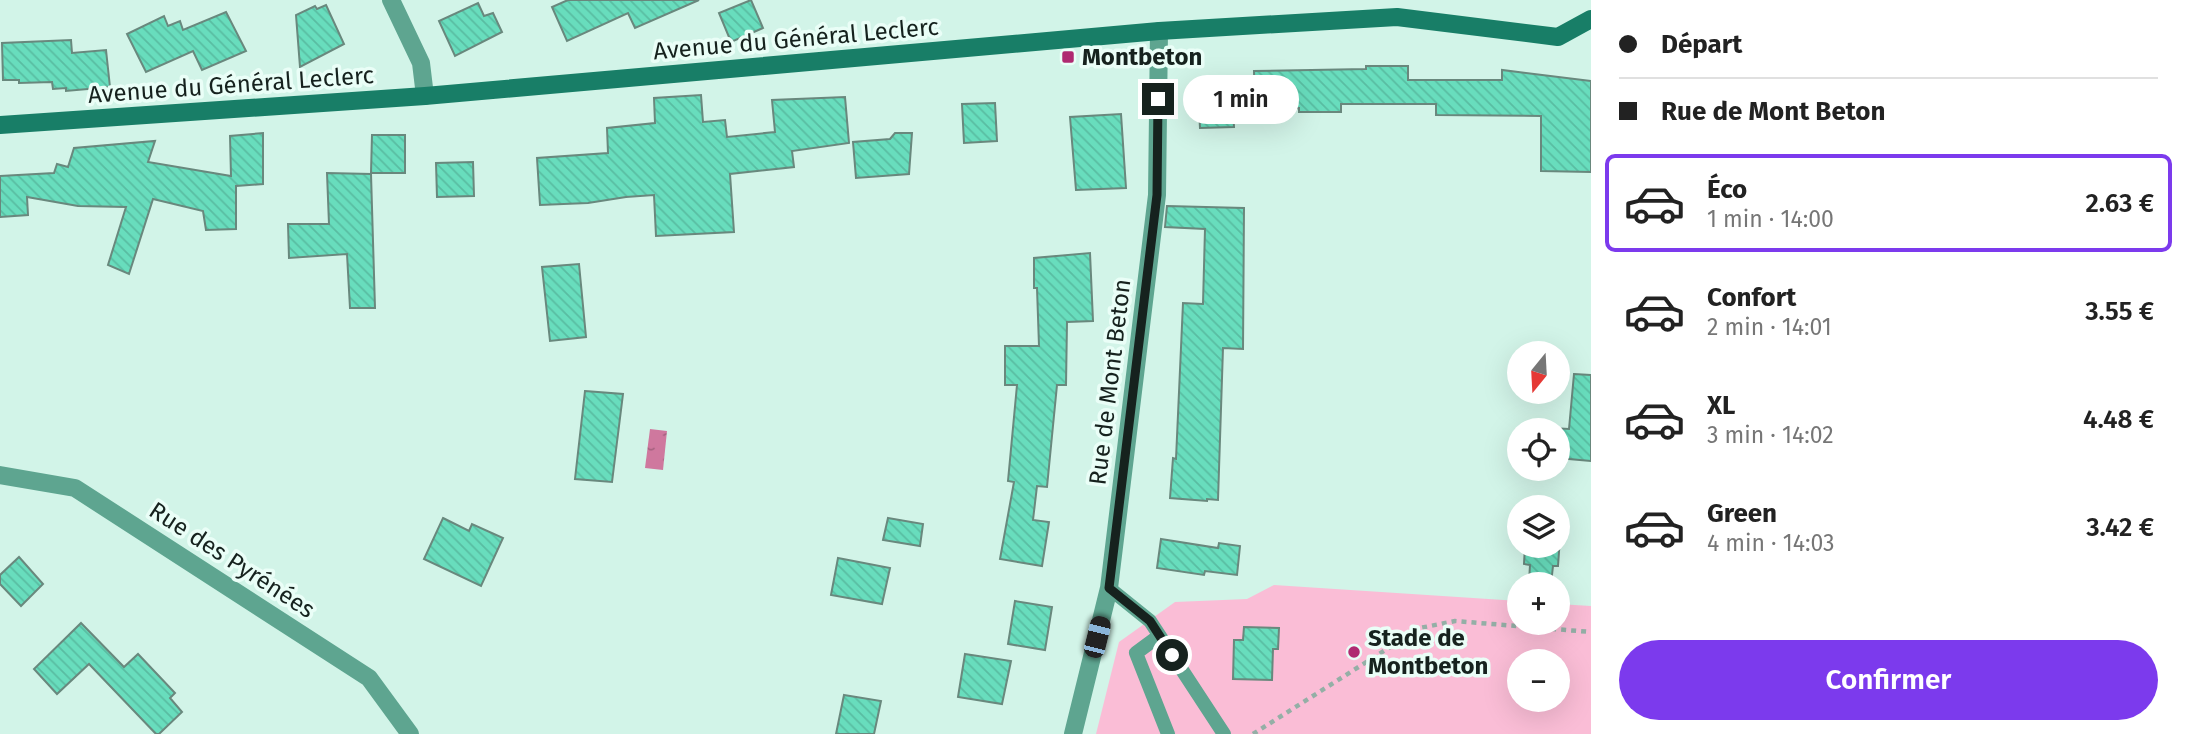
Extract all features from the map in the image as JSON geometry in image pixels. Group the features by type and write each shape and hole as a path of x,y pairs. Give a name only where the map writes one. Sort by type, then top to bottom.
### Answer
{"main road":[{"name":"Avenue du Général Leclerc","path":"0,125 425,96 1159,31 1397,17 1558,37 1591,19"}],"street":[{"path":"391,0 421,63 425,96"},
{"name":"Rue de Mont Beton","path":"1073,734 1109,588 1157,195 1159,31"},
{"name":"Rue des Pyrénées","path":"0,475 75,488 369,678 410,734"}],"lane":[{"path":"1109,588 1150,621 1224,734"},
{"path":"1159,636 1136,653 1168,734"}],"path":[{"path":"1253,734 1420,628 1455,621 1591,632"}],"shaded area":[{"name":"Stade de Montbeton","path":"1274,585 1507,600 1507,635 1570,635 1570,605 1591,606 1591,734 1096,734 1119,642 1175,602 1247,599"}],"water":[{"path":"650,429 667,431 663,470 645,468"}],"building":[{"path":"568,0 699,0 635,28 628,13 567,41 552,7"},
{"path":"751,0 763,28 731,42 719,13"},
{"path":"478,3 484,16 493,13 502,32 455,56 439,21"},
{"path":"326,5 344,44 300,67 296,15 315,6 317,9"},
{"path":"226,12 246,51 202,70 193,51 146,72 127,34 164,16 168,26 180,21 183,30"},
{"path":"71,40 72,53 106,50 110,87 66,91 66,88 53,89 52,82 19,83 19,80 3,80 2,43"},
{"path":"1366,66 1408,66 1408,80 1502,80 1502,70 1591,81 1591,172 1541,171 1541,116 1436,115 1436,104 1341,104 1341,112 1299,112 1299,108 1255,109 1254,71 1366,69"},
{"path":"1232,89 1234,127 1200,128 1198,90"},
{"path":"701,95 703,122 725,120 727,137 775,132 772,100 845,97 849,143 792,151 794,167 730,174 734,232 656,236 654,195 588,203 540,205 537,158 608,153 607,128 655,123 654,98"},
{"path":"995,103 997,141 964,143 962,104"},
{"path":"1121,114 1126,188 1076,190 1070,117"},
{"path":"263,133 263,184 236,186 236,229 206,230 203,211 153,199 129,274 108,265 126,207 78,206 27,197 28,215 0,217 0,176 54,173 57,164 68,167 74,148 155,141 148,162 231,176 230,136"},
{"path":"895,133 912,133 909,174 856,178 853,142 890,139"},
{"path":"372,135 405,135 405,173 371,173"},
{"path":"473,162 474,196 437,197 436,163"},
{"path":"327,173 371,174 375,308 350,308 347,254 289,258 288,224 329,224"},
{"path":"1167,206 1244,208 1243,349 1223,348 1218,500 1170,498 1173,458 1176,459 1183,303 1203,304 1205,229 1165,227"},
{"path":"1090,253 1093,321 1067,322 1066,385 1057,385 1047,487 1037,486 1033,520 1049,522 1042,566 1000,559 1014,482 1008,481 1017,385 1005,385 1005,346 1039,346 1034,258"},
{"path":"579,264 586,337 550,341 542,267"},
{"path":"1574,374 1591,375 1591,461 1570,459"},
{"path":"585,391 623,394 612,482 575,479"},
{"path":"443,518 469,531 472,524 503,538 481,586 424,559"},
{"path":"888,518 923,524 920,546 883,540"},
{"path":"1161,539 1218,548 1219,543 1240,546 1237,575 1205,571 1204,575 1157,568"},
{"path":"19,557 43,584 21,606 0,584 0,575"},
{"path":"838,558 890,568 882,604 831,595"},
{"path":"1524,558 1559,558 1558,566 1553,566 1552,572 1530,572 1530,565 1524,564"},
{"path":"1015,601 1052,607 1045,650 1008,644"},
{"path":"81,623 124,667 138,654 175,693 170,698 182,712 159,734 156,734 89,664 57,694 34,669"},
{"path":"1244,627 1279,628 1278,649 1273,649 1272,680 1233,679 1234,640 1243,640"},
{"path":"965,654 1011,661 1002,704 958,697"},
{"path":"844,695 881,701 874,734 836,734"}],"place":[{"name":"Montbeton","path":"1068,57"},
{"name":"Stade de Montbeton","path":"1354,652"}],"route":[{"path":"1158,99 1157,195 1109,588 1150,621 1172,655"}]}
